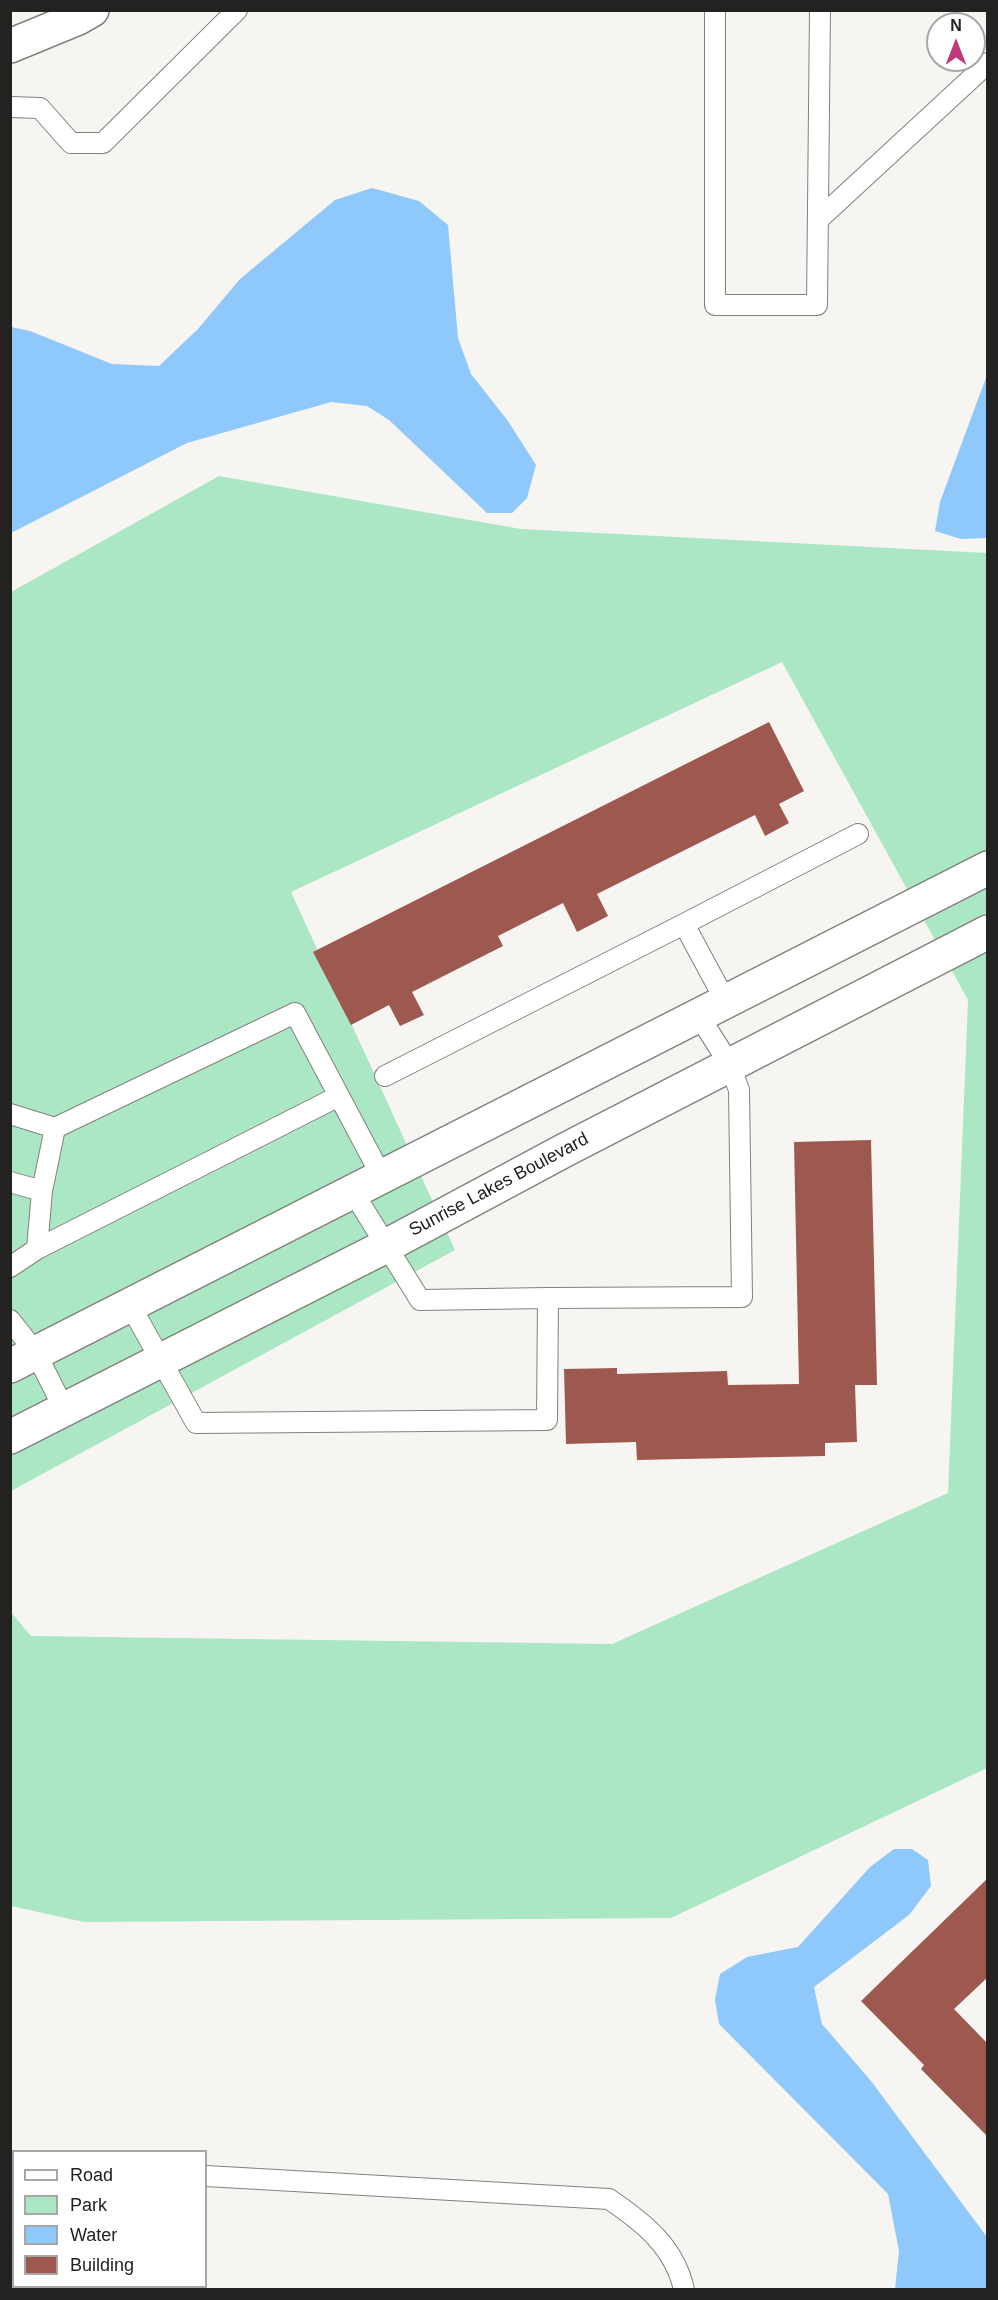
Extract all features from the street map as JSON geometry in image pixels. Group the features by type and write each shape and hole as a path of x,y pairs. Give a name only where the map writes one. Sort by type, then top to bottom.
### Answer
{"street":[{"path":"10,46 92,10"},
{"path":"23,1359 987,868"},
{"name":"Sunrise Lakes Boulevard","path":"10,1437 386,1246 987,932"}],"lane":[{"path":"10,107 40,108 71,143 103,143 237,10"},
{"path":"716,10 715,305 817,305 820,10"},
{"path":"818,220 987,63"},
{"path":"385,1076 858,834"},
{"path":"352,1192 420,1300 742,1297 739,1090 684,924"},
{"path":"10,1114 55,1128 295,1013 382,1177"},
{"path":"10,1267 37,1249 339,1096"},
{"path":"37,1249 42,1191 55,1128"},
{"path":"10,1182 42,1191"},
{"path":"130,1305 196,1423 547,1420 548,1298"},
{"path":"10,1320 23,1359 64,1409"},
{"path":"207,2176 609,2199 637,2219 662,2244 680,2271 684,2289"}],"green space":[{"path":"219,476 521,529 987,553 987,1768 671,1918 84,1922 11,1906 10,1611 31,1636 612,1644 948,1493 968,1000 782,662 291,892 455,1250 11,1491 11,592"}],"water":[{"path":"372,188 419,201 448,225 458,338 471,374 508,421 536,465 527,498 512,513 487,513 389,420 367,406 331,402 187,443 11,533 11,327 30,331 112,364 159,366 198,329 240,279 335,200"},
{"path":"987,375 987,538 961,539 935,531 940,502"},
{"path":"894,1849 912,1849 928,1860 931,1886 909,1915 814,1987 822,2024 871,2081 987,2237 987,2289 895,2289 899,2251 888,2194 719,2024 715,2000 720,1974 747,1957 798,1947 870,1867"}],"building":[{"path":"769,722 804,791 779,804 789,823 765,836 755,815 597,894 608,916 577,932 563,903 498,936 503,946 412,992 424,1015 400,1026 389,1005 351,1025 313,952"},
{"path":"871,1140 877,1385 855,1385 857,1442 825,1443 825,1456 637,1460 636,1442 566,1444 564,1369 617,1368 617,1374 727,1371 728,1385 799,1384 794,1142"},
{"path":"988,1878 988,1977 954,2009 988,2044 988,2137 921,2069 924,2065 861,2001"}]}
